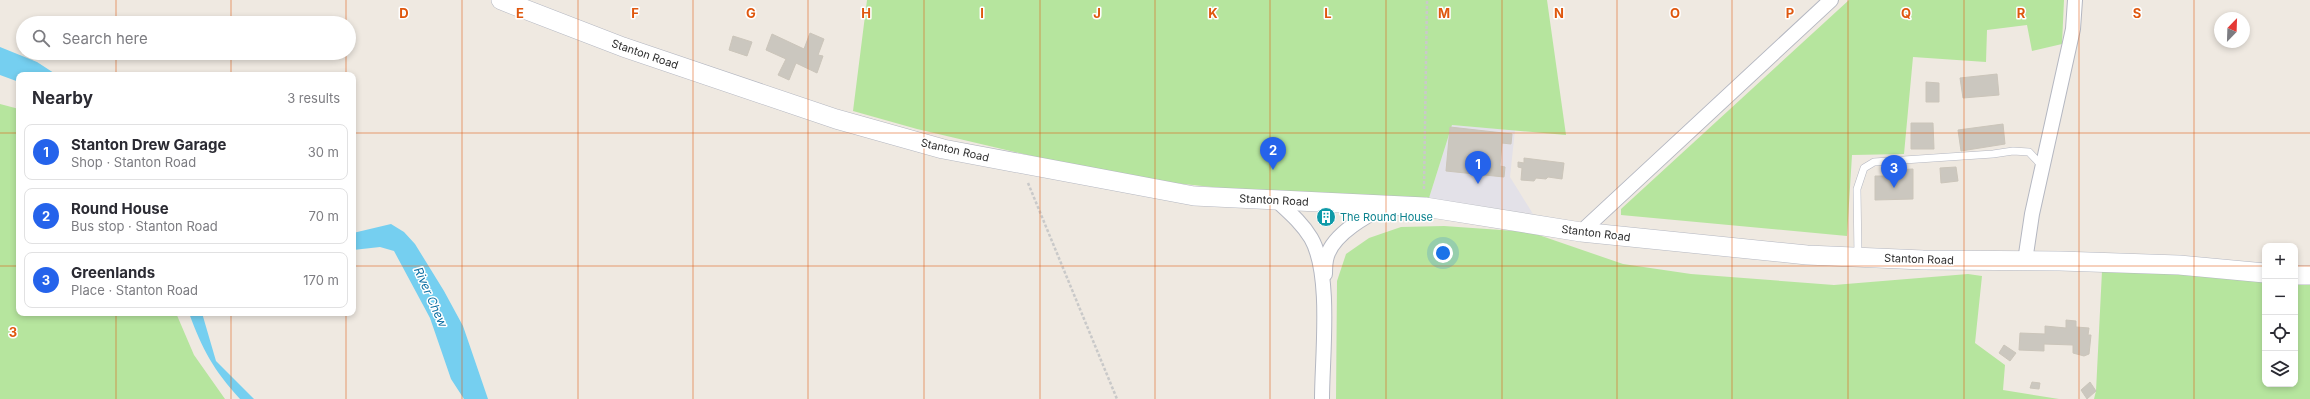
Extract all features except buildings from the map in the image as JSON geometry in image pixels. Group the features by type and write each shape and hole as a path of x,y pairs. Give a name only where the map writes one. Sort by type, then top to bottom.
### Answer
{"main road":[{"name":"Stanton Road","path":"501,0 622,47 836,119 943,149 1194,196 1424,207 1581,232 1807,255 1858,258 2179,265 2262,273"},
{"path":"2298,275 2310,275"}],"street":[{"path":"1581,232 1831,0"},
{"path":"2025,261 2042,166 2073,29 2075,0"},
{"path":"1276,200 1296,218 1312,239 1324,279"},
{"path":"1322,399 1324,279 1327,255 1339,238 1360,219 1387,205"}],"lane":[{"path":"1858,258 1857,189 1864,168 1874,162 1986,155 2013,151 2029,152 2042,166"}],"path":[{"path":"1424,207 1427,0"},
{"path":"1031,166 1027,182 1117,399"}],"shaded area":[{"path":"1452,125 1515,130 1510,177 1533,214 1429,198"}],"green space":[{"path":"867,0 1547,0 1566,135 1452,125 1429,198 1231,189 1126,178 917,129 853,111"},
{"path":"1849,0 2064,0 2062,44 2032,51 2027,25 1987,30 1986,62 1913,57 1904,154 1852,155 1847,236 1621,215 1621,209"},
{"path":"0,104 16,108 16,316 177,316 194,355 225,399 0,399"},
{"path":"1444,226 1530,232 1623,264 1691,274 1834,285 1968,274 1982,276 1975,343 2005,365 2003,390 2059,399 1336,399 1337,281 1346,254 1369,238 1401,227"},
{"path":"2102,271 2262,278 2262,387 2298,387 2298,281 2310,282 2310,399 2094,399 2096,391"}],"water":[{"path":"0,47 16,53 16,60 32,60 52,72 16,72 16,81 0,75"},
{"name":"River Chew","path":"391,224 404,232 415,244 444,291 463,326 488,399 464,399 451,379 430,318 394,251 380,247 356,250 356,232"},
{"path":"190,316 203,316 216,361 254,399 240,399 216,369 199,338"}],"place":[{"name":"Round House","path":"1273,170"},
{"name":"Stanton Drew Garage","path":"1478,184"},
{"name":"Greenlands","path":"1894,188"},
{"name":"The Round House","path":"1326,217"}]}
